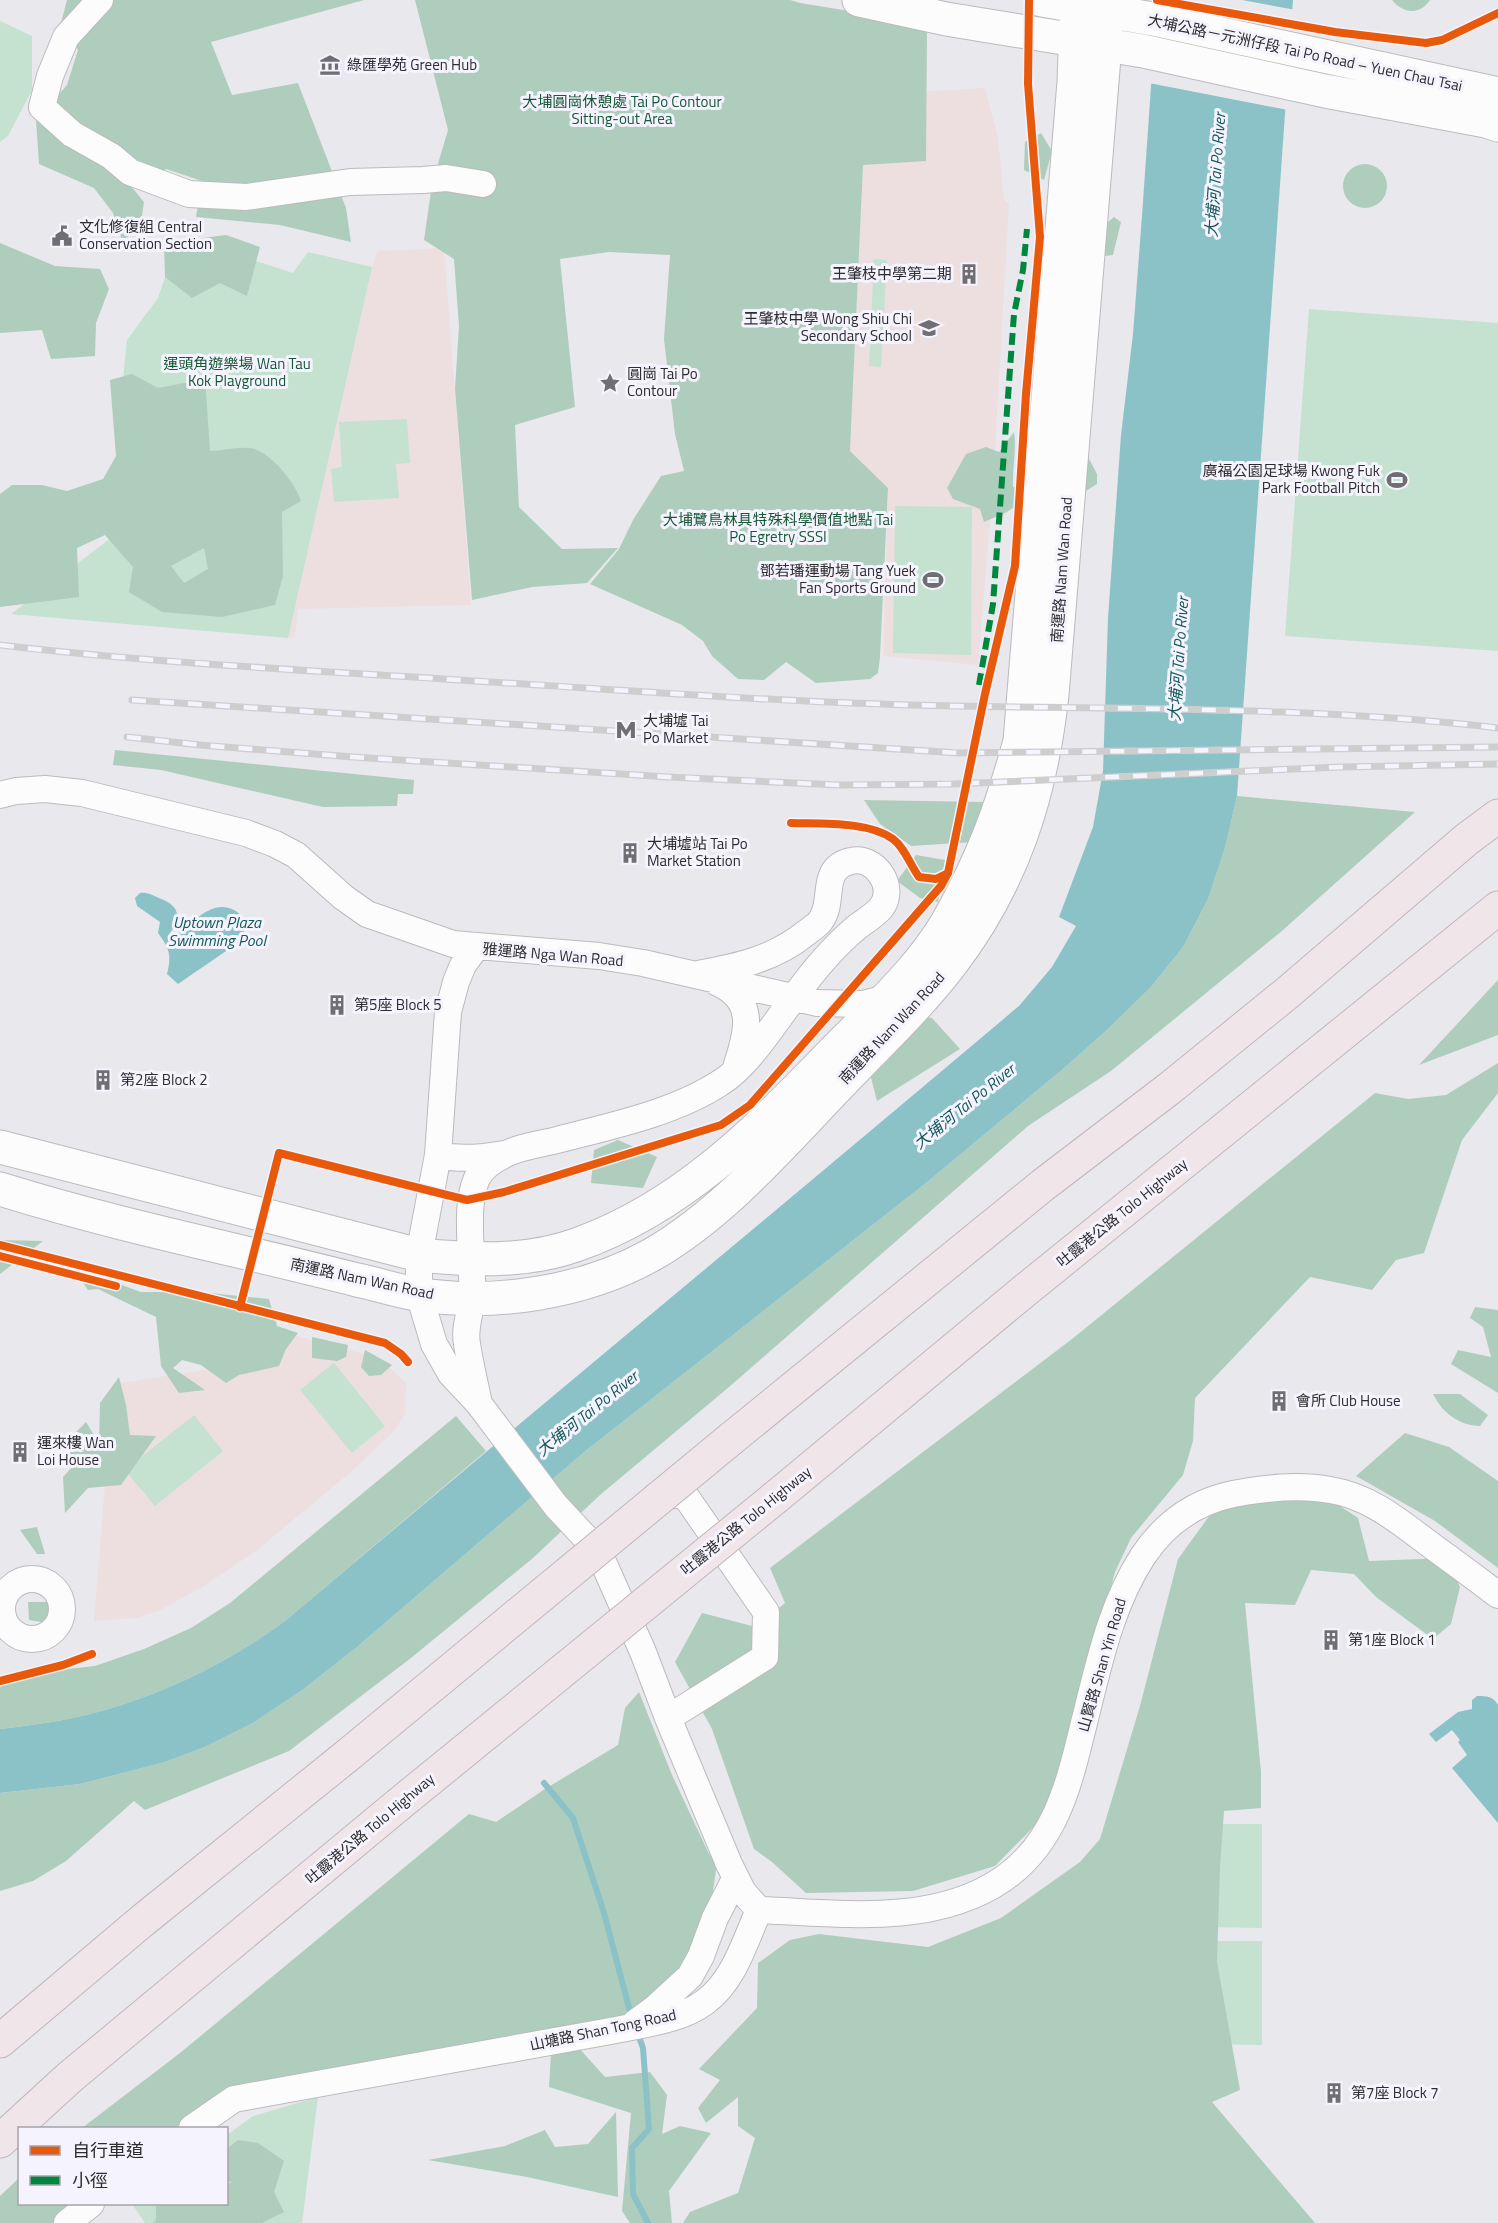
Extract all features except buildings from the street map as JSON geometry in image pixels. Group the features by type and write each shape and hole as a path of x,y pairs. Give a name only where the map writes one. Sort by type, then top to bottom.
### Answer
{"highway":[{"path":"0,2041 142,1921 348,1755 732,1438 1043,1185 1170,1088 1286,994 1467,839 1498,816"},
{"name":"吐露港公路 Tolo Highway","path":"0,2141 70,2077 398,1805 1023,1292 1498,908"}],"main road":[{"name":"大埔公路－元洲仔段 Tai Po Road – Yuen Chau Tsai","path":"859,0 946,19 1091,42 1325,92 1498,125"},
{"name":"大埔公路－元洲仔段 Tai Po Road – Yuen Chau Tsai","path":"1042,0 1091,4 1498,94"},
{"name":"南運路 Nam Wan Road","path":"0,1189 52,1205 185,1239 418,1294 472,1298 571,1287 602,1278 653,1253 700,1222 754,1173 916,1006 966,943 998,888 1024,828 1047,744 1075,393 1084,313 1091,4"},
{"name":"南運路 Nam Wan Road","path":"0,1147 420,1255 471,1260 513,1259 575,1245 630,1222 677,1195 740,1146 911,972 947,923 987,846 1005,796 1020,741 1049,406 1054,309 1091,42"}],"street":[{"path":"100,0 66,37 50,76 42,107 72,134 111,156 130,172 189,194 246,197 350,182 446,178 483,184"},
{"path":"0,795 16,790 45,789 82,793 246,833 296,855 343,897 367,914 453,944 476,947"},
{"name":"雅運路 Nga Wan Road","path":"438,1155 472,1158 510,1152 628,1121 693,1098 722,1082 761,1042 826,956 881,908 885,900 885,882 876,867 869,863 851,861 838,867 828,884 827,909 821,921 796,941 764,958 739,966 698,974"},
{"name":"雅運路 Nga Wan Road","path":"418,1294 420,1255 438,1155 448,1012 463,965 476,947 599,956 698,974 818,1003 864,1004 886,998"},
{"path":"826,956 825,977 843,1005"},
{"name":"雅運路 Nga Wan Road","path":"698,974 731,989 744,1006 747,1029 735,1070"},
{"name":"雅運路 Nga Wan Road","path":"472,1298 473,1191 478,1175 491,1163 510,1152"},
{"path":"418,1294 434,1344 451,1374 479,1404 556,1506 586,1538 604,1564 643,1652 735,1879 759,1910"},
{"path":"472,1298 466,1324 467,1345 479,1404"},
{"name":"山賢路 Shan Yin Road","path":"759,1910 877,1913 928,1909 971,1896 1004,1879 1018,1867 1045,1837 1063,1803 1108,1632 1126,1586 1160,1534 1194,1506 1229,1495 1270,1489 1314,1488 1349,1494 1385,1512 1498,1595"},
{"path":"586,1538 650,1497 684,1494 766,1612 765,1657 668,1718"},
{"path":"634,2025 690,1976 735,1879"},
{"name":"山塘路 Shan Tong Road","path":"193,2127 234,2099 634,2025 690,2011 714,1995 732,1970 759,1910"},
{"path":"67,2223 90,2205"}],"shaded area":[{"name":"王肇枝中學 Wong Shiu Chi Secondary School","path":"985,88 998,137 1004,200 1009,204 993,485 978,665 883,656 888,488 850,451 863,165 913,92"},
{"path":"444,248 471,605 298,609 295,637 288,638 372,267 378,251"},
{"path":"264,1327 379,1358 406,1383 405,1414 393,1432 352,1471 257,1550 204,1586 160,1610 137,1618 94,1621 113,1384 250,1363"}],"green space":[{"path":"67,0 364,0 211,42 232,95 298,83 346,208 351,242 280,225 196,217 202,181 166,169 149,182 121,174 144,202 140,230 122,240 113,213 94,188 39,164 36,120 67,85 78,50 61,23"},
{"path":"415,0 790,0 905,20 927,33 926,161 863,165 850,451 888,488 880,657 878,673 870,679 816,683 786,662 764,680 738,679 712,656 703,641 682,625 590,584 619,549 633,520 661,476 684,471 675,434 664,339 670,255 609,252 560,259 575,407 515,425 519,507 562,549 618,548 587,583 532,587 472,600 455,389 459,326 454,259 424,240 432,184 448,130"},
{"path":"1392,0 1430,0 1421,8 1411,11 1401,8"},
{"path":"0,21 32,36 32,90 8,136 0,142"},
{"path":"1041,133 1052,151 1044,180 1024,170 1025,142"},
{"path":"1365,164 1380,171 1387,186 1380,201 1365,208 1350,201 1343,186 1350,171"},
{"path":"1114,217 1121,222 1113,255 1098,257 1096,232"},
{"path":"226,235 260,247 247,296 220,283 192,298 165,277 164,243"},
{"name":"運頭角遊樂場 Wan Tau Kok Playground","path":"177,242 256,261 293,273 308,252 372,267 288,638 11,614 128,525 123,380 127,340 158,298"},
{"path":"0,243 55,266 100,269 109,289 96,323 95,356 51,359 42,330 0,333"},
{"path":"874,259 887,260 881,367 869,366"},
{"name":"廣福公園足球場 Kwong Fuk Park Football Pitch","path":"1309,309 1498,323 1498,651 1285,636"},
{"path":"132,374 158,388 205,379 210,451 244,448 257,450 265,454 287,476 301,501 282,512 283,576 275,605 222,617 162,612 129,592 133,567 105,535 77,548 79,597 0,607 0,494 12,485 42,485 67,491 103,479 116,456 110,380","holes":["204,548 208,569 184,583 171,566"]},
{"path":"407,419 410,463 396,464 399,498 334,502 331,469 342,467 339,422"},
{"path":"1014,432 1013,487 1026,488 1026,499 1007,512 984,522 980,509 953,499 947,488 966,454 986,447 999,452"},
{"path":"1088,457 1097,474 1097,484 1078,496"},
{"name":"鄧若璠運動場 Tang Yuek Fan Sports Ground","path":"895,506 972,507 971,655 893,653"},
{"path":"115,750 414,780 413,794 398,794 397,806 323,807 161,770 113,765"},
{"path":"1237,796 1415,812 1283,930 1111,1071 1028,1126 729,1387 600,1495 533,1558 411,1658 289,1751 145,1810 134,1801 66,1861 33,1881 0,1891 0,1793 80,1784 165,1762 205,1747 253,1723 301,1691 357,1647 583,1453 926,1183 1063,1069 1151,987 1183,947 1208,899 1225,848"},
{"path":"864,800 983,802 973,842 911,846 880,824"},
{"path":"916,855 945,860 938,902 920,898 897,881"},
{"path":"1497,981 1498,1035 1419,1065"},
{"path":"914,1016 932,1018 960,1049 877,1101 864,1050"},
{"path":"1498,1063 1498,1093 1462,1140 1424,1253 1396,1260 1372,1290 1310,1277 1195,1398 1193,1441 1183,1475 1131,1538 1115,1572 1078,1706 1054,1806 995,1866 913,1891 806,1893 754,1849 712,1729 675,1662 702,1613 756,1627 785,1603 770,1568 1072,1339 1375,1093 1408,1099 1446,1095"},
{"path":"618,1140 657,1157 643,1188 591,1183 594,1150"},
{"path":"0,1240 43,1241 0,1274"},
{"path":"89,1262 91,1274 141,1292 200,1292 269,1299 277,1326 298,1333 286,1349 279,1366 239,1375 226,1383 201,1365 182,1360 173,1368 205,1390 179,1393 161,1366 156,1317 98,1289 88,1290 75,1271"},
{"path":"1475,1307 1498,1310 1498,1393 1451,1364 1458,1350 1491,1357 1483,1327 1470,1318"},
{"path":"312,1337 348,1345 346,1357 337,1361 312,1358"},
{"path":"365,1350 392,1365 381,1375 369,1376 361,1367"},
{"path":"334,1363 385,1426 352,1453 300,1390"},
{"path":"119,1377 130,1435 156,1436 121,1485 88,1488 65,1513 63,1477 73,1466 62,1459 76,1432 86,1422 99,1443 100,1403"},
{"path":"1433,1394 1460,1394 1488,1415 1480,1426 1465,1424 1446,1412"},
{"path":"194,1415 223,1451 155,1506 125,1470"},
{"path":"456,1416 486,1451 285,1621 237,1653 157,1692 73,1718 0,1729 0,1687 40,1672 95,1666 144,1649 191,1628 230,1603"},
{"path":"1405,1433 1449,1447 1498,1481 1498,1568 1435,1521 1356,1476"},
{"path":"1260,1493 1334,1502 1358,1518 1369,1561 1447,1558 1460,1587 1451,1624 1433,1639 1376,1597 1354,1574 1311,1570 1295,1605 1245,1603 1261,1772 1261,1808 1224,1811 1217,1962 1240,2090 1212,2102 1315,2223 683,2223 690,2212 738,2193 755,2138 738,2126 738,2097 706,2123 698,2108 720,2080 699,2069 757,2008 758,1963 790,1940 819,1934 928,1947 1001,1918 1080,1862 1100,1839 1140,1706 1178,1559 1210,1515"},
{"path":"37,1527 45,1554 37,1554 20,1530"},
{"path":"28,1602 49,1602 68,1615 65,1626 29,1620"},
{"path":"639,1692 672,1775 709,1854 717,1863 711,1904 683,1966 639,2009 614,2024 193,2115 176,2127 83,2127 180,2053 469,1814 496,1822 618,1745 625,1708"},
{"path":"1204,1824 1262,1824 1262,1928 1204,1927"},
{"path":"1204,1941 1262,1941 1262,2045 1204,2044"},
{"path":"578,2047 605,2077 650,2072 667,2095 662,2134 680,2126 711,2133 669,2191 672,2223 630,2223 622,2211 631,2113 549,2087 551,2054"},
{"path":"318,2097 302,2223 145,2223 133,2205 228,2205 228,2134 253,2116"},
{"path":"616,2112 618,2197 527,2177 428,2160 505,2146 545,2130 555,2147 588,2144"},
{"path":"238,2140 258,2143 284,2161 274,2192 284,2212 262,2223 153,2223 156,2220 156,2205 228,2205 228,2184 232,2182 228,2181 228,2148"},
{"path":"18,2179 18,2205 80,2205 57,2223 0,2223 0,2196"}],"water":[{"name":"大埔河 Tai Po River","path":"1157,0 1293,0 1237,796 1225,848 1208,899 1183,947 1151,987 1063,1069 926,1183 583,1453 357,1647 301,1691 253,1723 205,1747 165,1762 80,1784 0,1793 0,1729 73,1718 157,1692 237,1653 285,1621 1019,1006 1052,967 1076,926 1059,917 1093,827 1103,771 1108,618 1121,435 1133,334"},
{"name":"Uptown Plaza Swimming Pool","path":"140,893 154,896 171,904 174,908 177,916 170,933 172,938 207,911 226,907 245,919 244,933 232,947 178,984 167,974 169,956 167,947 158,933 160,922 137,906 135,898"},
{"path":"1477,1696 1489,1697 1498,1705 1498,1823 1452,1768 1467,1755 1458,1742 1460,1740 1452,1730 1436,1742 1429,1734 1458,1712 1472,1709 1472,1700"}],"pier":[{"path":"1154,0 1242,0 1296,10 1288,110 1149,83"}],"waterway":[{"path":"544,1783 573,1818 604,1913 632,2019"},
{"path":"637,2031 643,2048 649,2129 632,2148 633,2194 648,2223"}],"railway":[{"path":"0,645 229,666 741,698 910,705 1278,712 1351,715 1498,728"},
{"path":"132,700 959,753 1498,747"},
{"path":"127,737 353,757 668,777 839,785 953,784 1341,767 1498,764"}],"marked path":[{"path":"979,685 993,604 1014,314 1023,270 1027,229"}],"cycle path":[{"path":"240,1307 279,1153 467,1200 504,1192 721,1125 750,1105 941,886 948,873 985,694 1015,566 1026,394 1040,237 1028,84 1029,0"},
{"path":"1157,0 1335,32 1426,43 1442,40 1498,13"},
{"path":"791,823 844,825 871,829 893,839 919,877 936,879 948,873"},
{"path":"0,1245 385,1343 408,1362"},
{"path":"0,1256 116,1286"},
{"path":"0,1681 63,1665 92,1654"}],"place":[{"name":"綠匯學苑 Green Hub","path":"330,65"},
{"name":"文化修復組 Central Conservation Section","path":"62,236"},
{"name":"王肇枝中學第二期","path":"969,274"},
{"name":"王肇枝中學 Wong Shiu Chi Secondary School","path":"929,328"},
{"name":"圓崗 Tai Po Contour","path":"610,383"},
{"name":"廣福公園足球場 Kwong Fuk Park Football Pitch","path":"1397,480"},
{"name":"鄧若璠運動場 Tang Yuek Fan Sports Ground","path":"933,580"},
{"name":"大埔墟 Tai Po Market","path":"626,730"},
{"name":"大埔墟站 Tai Po Market Station","path":"630,853"},
{"name":"第5座 Block 5","path":"337,1005"},
{"name":"第2座 Block 2","path":"103,1080"},
{"name":"會所 Club House","path":"1279,1401"},
{"name":"運來樓 Wan Loi House","path":"20,1452"},
{"name":"第1座 Block 1","path":"1331,1640"},
{"name":"第7座 Block 7","path":"1334,2093"}],"park label":[{"name":"大埔圓崗休憩處 Tai Po Contour Sitting-out Area","path":"622,110"},
{"name":"大埔鷺鳥林具特殊科學價值地點 Tai Po Egretry SSSI","path":"778,528"}]}
